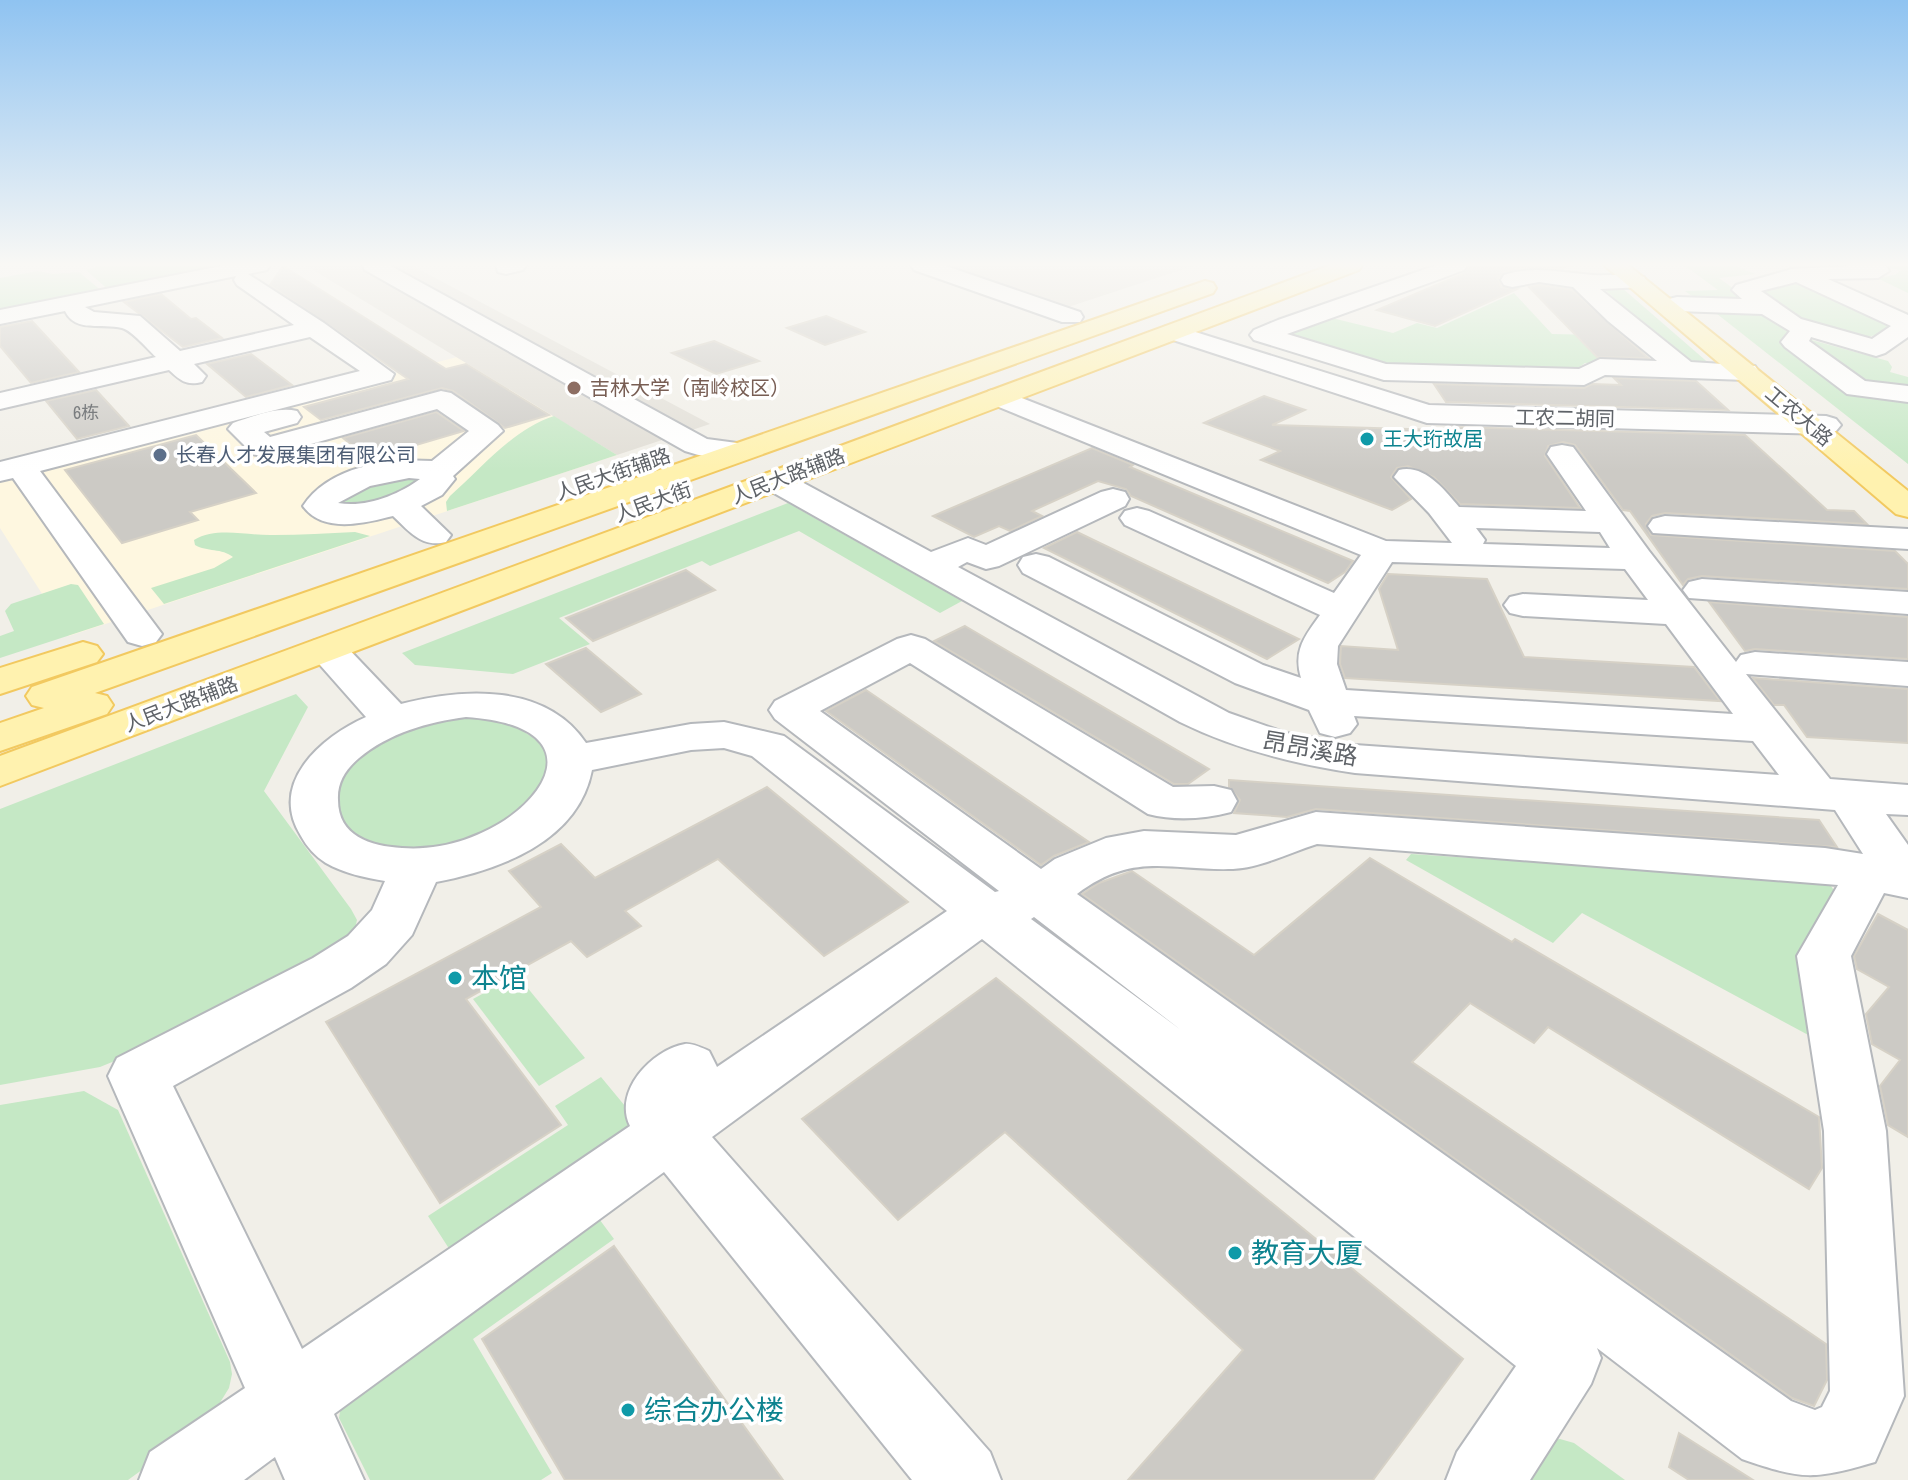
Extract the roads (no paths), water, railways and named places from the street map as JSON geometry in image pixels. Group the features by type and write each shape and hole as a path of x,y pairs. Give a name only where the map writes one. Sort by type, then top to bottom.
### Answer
{"main road":[{"name":"人民大街辅路","path":"0,682 434,535 679,458 1024,334"},
{"name":"人民大街","path":"0,712 679,458 741,451 1074,334"},
{"name":"人民大街","path":"0,738 1141,334"},
{"name":"人民大路辅路","path":"0,772 1167,334"},
{"name":"工农大路","path":"1701,334 1746,372 1908,491"},
{"name":"工农大路","path":"1712,334 1818,425 1906,533"}],"street":[{"path":"146,334 233,412"},
{"path":"26,414 175,360 288,334"},
{"path":"26,414 233,412 381,374 324,334"},
{"path":"466,334 679,458"},
{"path":"483,334 679,458"},
{"name":"工农二胡同","path":"1179,334 1427,414 1818,425"},
{"path":"1265,334 1263,335 1384,372 1584,377 1600,367 1746,372"},
{"path":"1638,334 1690,369 1756,423"},
{"path":"1801,334 1794,342 1857,388 1908,394"},
{"path":"1824,334 1876,348 1896,334"},
{"path":"999,397 1381,551 1636,559"},
{"path":"296,414 243,429 264,448 441,399 488,431 437,473 409,469 365,478 328,494 320,506 332,513 350,514 398,504 433,487 439,479 437,473"},
{"path":"26,414 9,476 142,634"},
{"path":"1562,454 1636,559 1690,602 1767,729 1832,794 1894,877"},
{"path":"1410,477 1450,517 1479,554"},
{"name":"昂昂溪路","path":"776,481 1195,713 1249,738 1355,759 1908,800"},
{"path":"398,504 434,535"},
{"path":"930,566 968,549 986,558 1125,508 1342,611"},
{"path":"1450,517 1610,522"},
{"path":"1665,526 1906,533"},
{"path":"1333,718 1317,664 1318,646 1381,551"},
{"path":"1036,565 1333,718 1767,729"},
{"path":"1523,605 1908,603"},
{"path":"1214,801 1165,803 911,647 790,710 1015,905 1565,1358 1485,1480"},
{"path":"327,649 392,720"},
{"path":"1755,664 1908,674"},
{"path":"447,706 501,706 543,721 561,739 569,760 565,785 536,823 521,834 472,856 418,865 377,863 344,851 322,833 313,809 317,784 333,760 359,738 392,720 447,706"},
{"path":"569,760 702,736 724,735 768,746 1015,905 1769,1432 1815,1448 1848,1435 1867,1396 1855,1131 1824,956 1894,877"},
{"path":"1236,852 1216,817 1213,790 1249,738"},
{"path":"178,1480 963,926 1015,905 1106,855 1144,848 1236,852 1316,828 1825,865 1894,877"},
{"path":"325,1480 138,1076 332,973 367,950 393,921 418,865"},
{"path":"688,1068 655,1097 655,1115 962,1480"}],"place":[{"name":"吉林大学（南岭校区）","path":"574,388"},
{"name":"王大珩故居","path":"1367,439"},
{"name":"长春人才发展集团有限公司","path":"160,455"},
{"name":"本馆","path":"455,978"},
{"name":"教育大厦","path":"1235,1253"},
{"name":"综合办公楼","path":"628,1410"}]}
